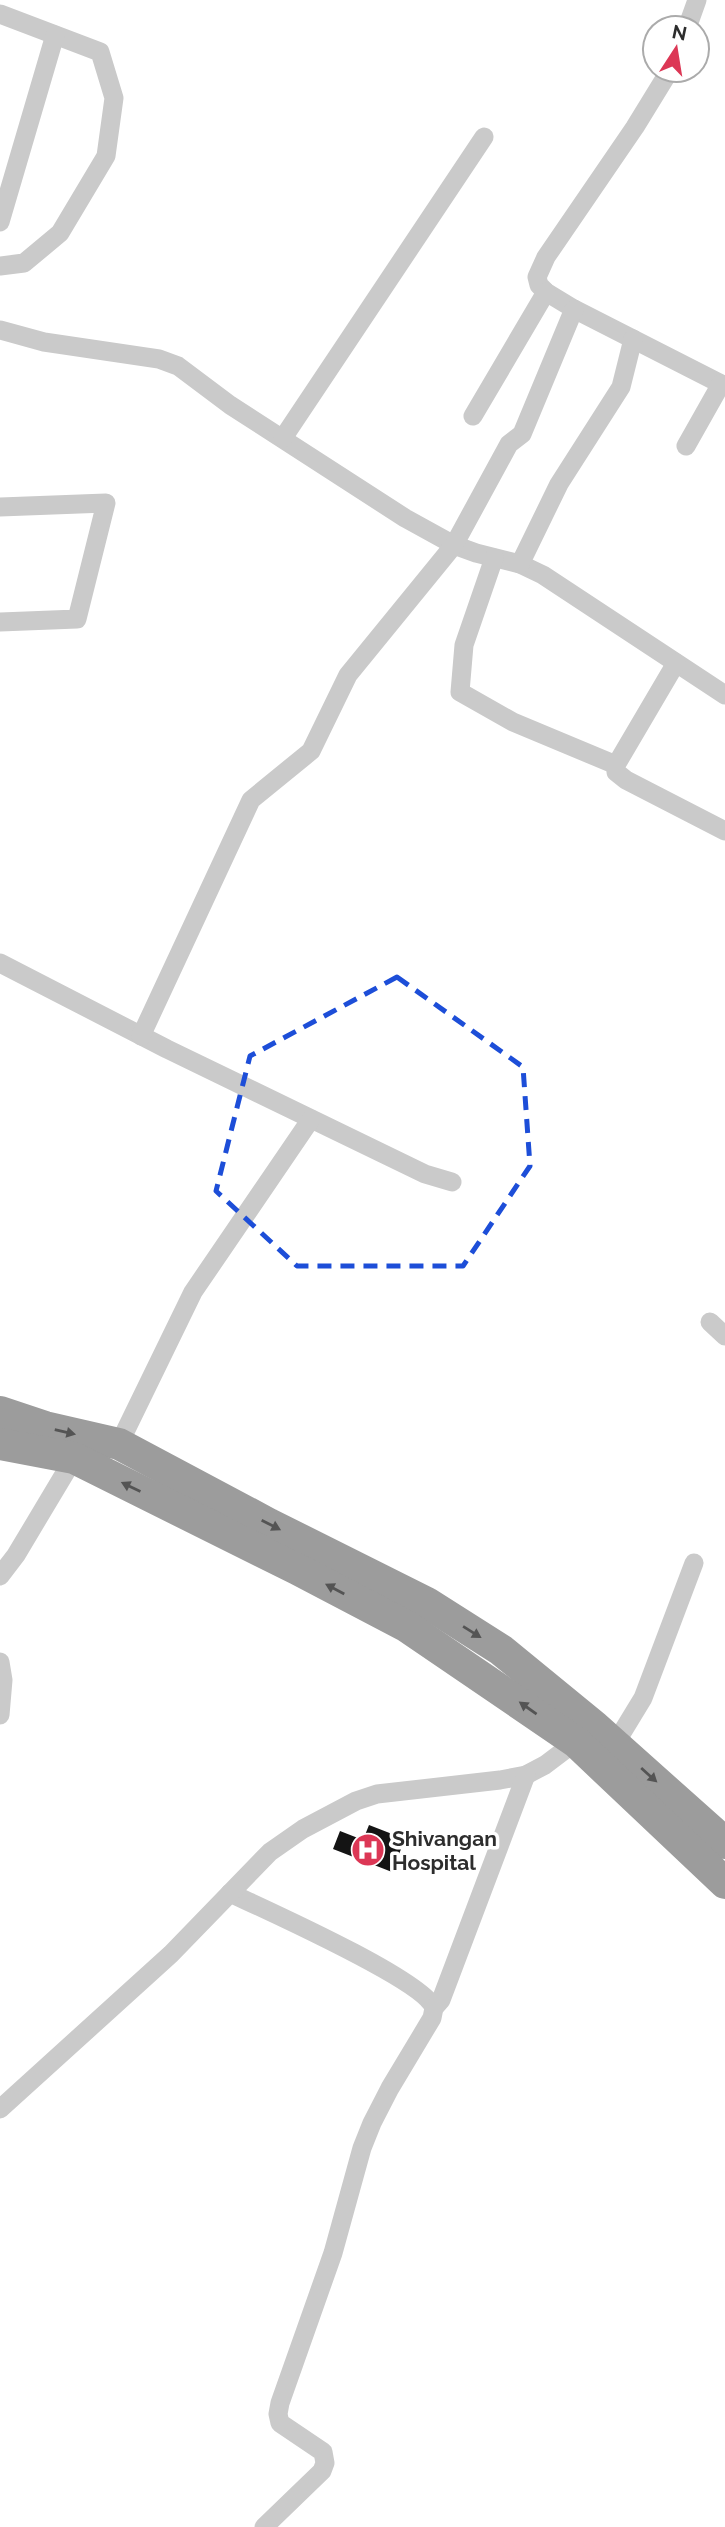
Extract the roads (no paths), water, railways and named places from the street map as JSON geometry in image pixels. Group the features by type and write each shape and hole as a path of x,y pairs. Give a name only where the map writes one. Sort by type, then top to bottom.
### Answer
{"highway":[{"path":"0,1412 45,1427 119,1444 269,1524 427,1603 501,1650 595,1738 725,1843"},
{"path":"0,1444 74,1458 406,1626 595,1738 725,1883"}],"street":[{"path":"0,14 100,52 114,97 106,156 60,233 24,262 0,267"},
{"path":"0,222 55,35"},
{"path":"661,84 546,257 537,277 539,285 546,292 574,309 723,385 686,446"},
{"path":"282,439 484,136"},
{"path":"473,416 546,292"},
{"path":"141,1036 251,800 311,751 348,675 454,545 509,444 522,433 574,309"},
{"path":"0,330 44,342 159,359 178,366 230,405 405,518 454,545 520,564 543,575 725,695"},
{"path":"520,564 559,484 621,387 632,339"},
{"path":"0,507 106,503 77,619 0,622"},
{"path":"494,558 464,645 460,692 513,722 616,765"},
{"path":"676,663 616,765 616,772 626,780 725,831"},
{"path":"0,963 311,1119 425,1174 452,1182"},
{"path":"119,1444 193,1292 311,1119"},
{"path":"710,1322 725,1336"},
{"path":"0,1576 16,1555 74,1458"},
{"path":"0,2109 171,1954 270,1853 303,1829 356,1801 377,1794 526,1775 595,1738 643,1698 694,1563"},
{"path":"0,1662 3,1680 0,1715"},
{"path":"264,2527 322,2471 325,2463 323,2452 279,2423 280,2403 333,2253 362,2148 390,2088 441,2000 526,1775"},
{"path":"230,1893 386,1970 425,1996 434,2008"}],"place":[{"name":"Shivangan Hospital","path":"368,1850"}]}
